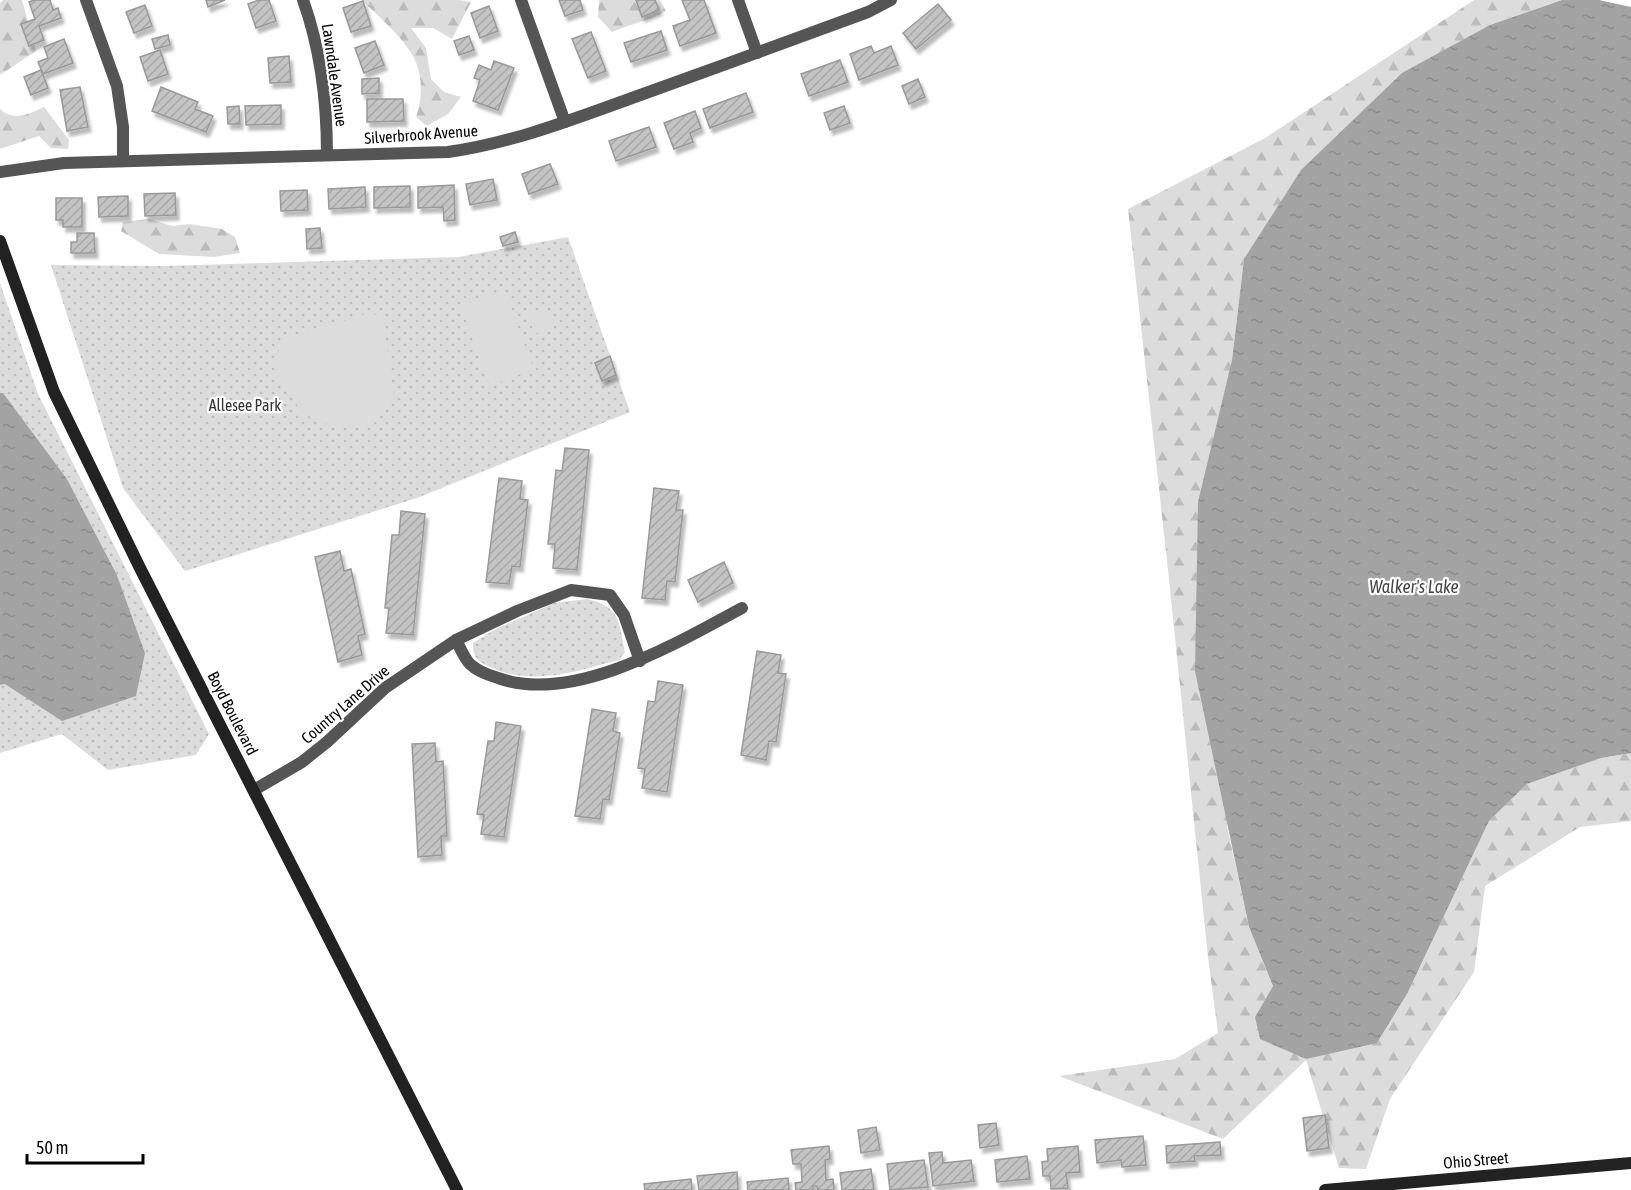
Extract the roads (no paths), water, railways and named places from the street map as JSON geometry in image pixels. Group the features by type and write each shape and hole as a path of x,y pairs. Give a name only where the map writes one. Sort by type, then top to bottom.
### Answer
{"street":[{"path":"86,0 117,86 123,127 123,161"},
{"name":"Lawndale Avenue","path":"303,0 319,58 327,114 327,155"},
{"path":"521,0 565,122"},
{"path":"738,0 757,53"},
{"name":"Silverbrook Avenue","path":"0,172 63,163 448,152 477,148 565,122 868,12 891,0"},
{"name":"Boyd Boulevard","path":"0,241 54,392 140,568 457,1190"},
{"name":"Country Lane Drive","path":"254,790 302,762 385,688 456,639 517,610 571,590 610,595 624,615 640,661"},
{"path":"456,639 469,663 484,674 512,683 536,685 609,673 640,661 742,608"},
{"name":"Ohio Street","path":"1325,1190 1631,1163"}],"water":[{"name":"Walker's Lake","path":"1562,0 1599,0 1631,7 1631,753 1601,758 1527,784 1489,821 1407,994 1377,1043 1306,1059 1260,1039 1255,1017 1273,986 1249,927 1195,671 1198,502 1232,360 1244,259 1301,170 1402,73 1490,25"},
{"path":"0,393 3,393 67,479 117,575 145,653 136,696 62,721 5,684 0,685"}],"park label":[{"name":"Allesee Park","path":"245,405"}]}
